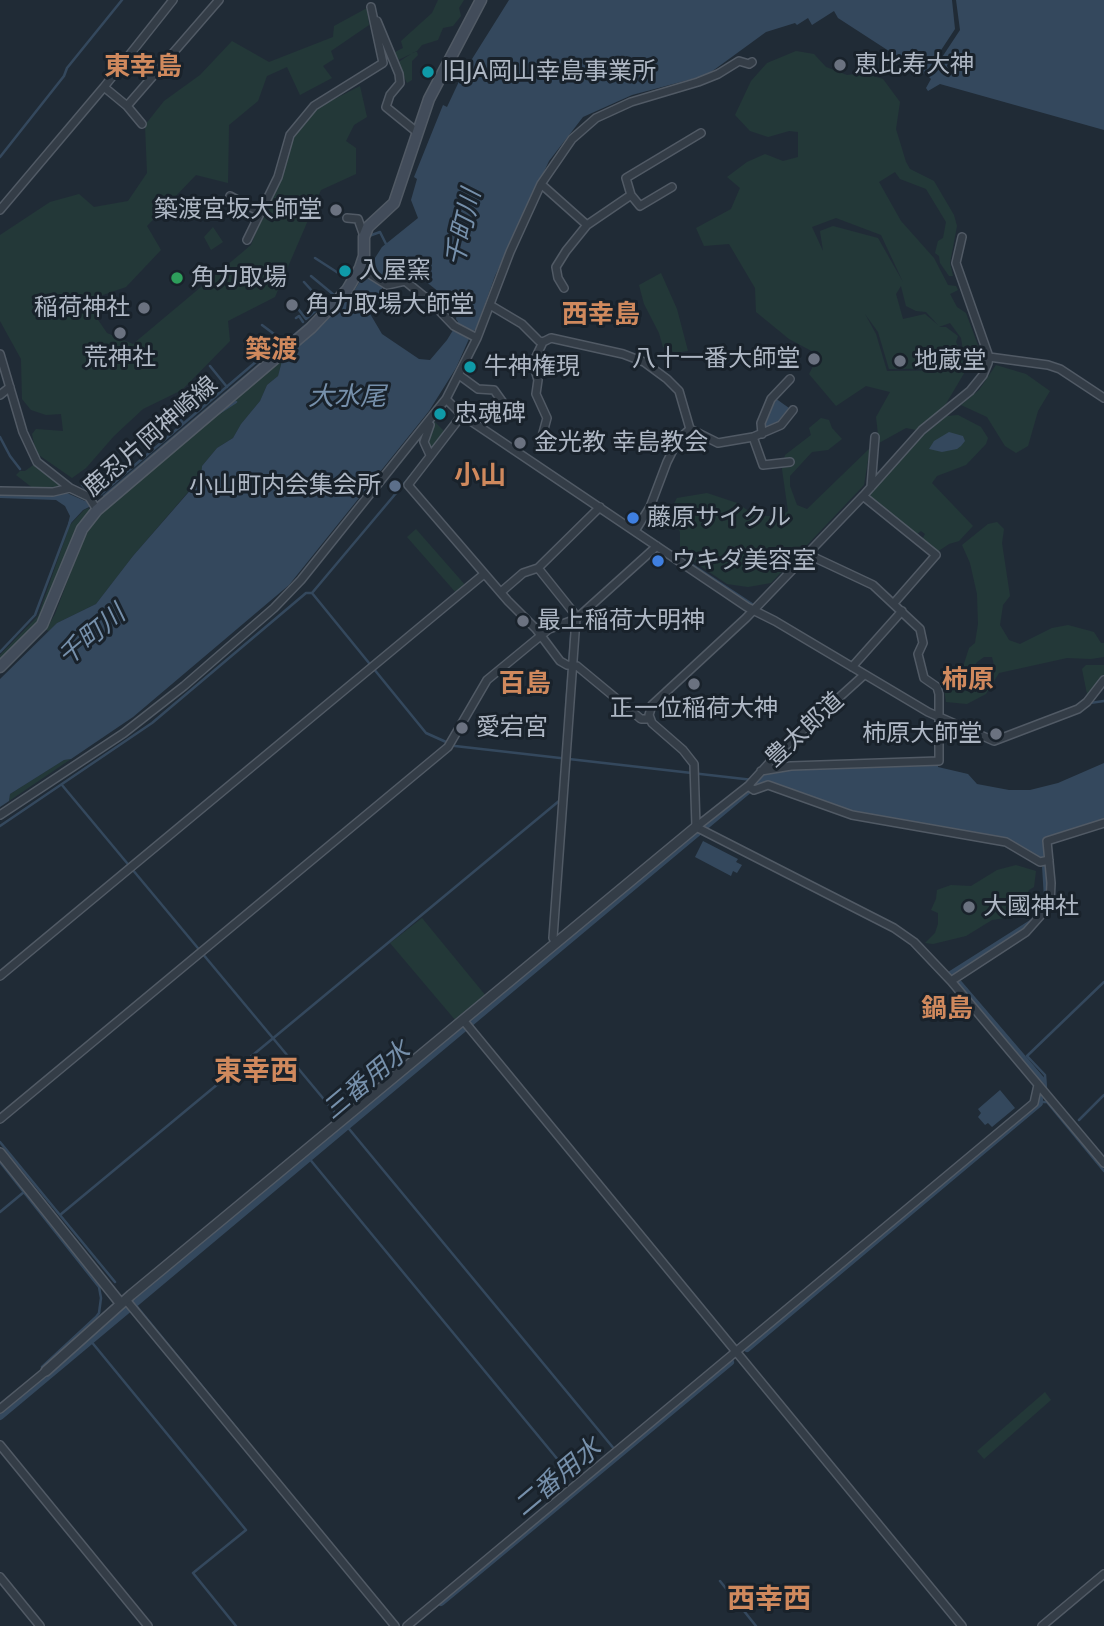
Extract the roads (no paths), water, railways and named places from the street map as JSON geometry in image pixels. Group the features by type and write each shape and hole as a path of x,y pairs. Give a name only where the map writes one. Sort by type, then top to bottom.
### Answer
{"main road":[{"path":"365,236 368,227 394,203 429,99 436,92 481,0"},
{"name":"鹿忍片岡神崎線","path":"0,667 42,625 82,529 95,507 311,328 338,301 362,269 365,236"}],"street":[{"path":"0,210 173,0"},
{"path":"127,106 219,0"},
{"path":"369,4 399,74 400,82 390,95 387,107 418,133"},
{"path":"247,240 284,162 290,135 314,106 383,63 369,4"},
{"path":"0,815 124,733 184,686 274,608 300,580 446,399 459,376 541,184 572,139 596,118 635,100 718,74 738,61 749,64 752,62"},
{"path":"104,87 127,106 142,124"},
{"path":"672,187 640,206 631,195 626,178 701,133"},
{"path":"541,184 587,225"},
{"path":"564,288 556,272 558,261 587,225 631,195"},
{"path":"230,196 260,212"},
{"path":"347,218 358,219 365,236"},
{"path":"700,829 695,774 691,760 655,727 650,719 650,712 656,701 754,608 863,496 922,430 970,391 983,375 989,357 957,263 962,237"},
{"path":"362,269 387,285 405,281 432,302 454,326 475,337"},
{"path":"490,304 522,324 543,342"},
{"path":"540,444 547,418 536,394 538,380 533,363 543,342 551,338 623,354 644,362 679,391 690,429 718,443 762,434 781,425 793,410"},
{"path":"0,354 23,432 37,462 70,488 89,497 95,507"},
{"path":"989,357 1060,369 1104,398"},
{"path":"459,376 478,389 494,390 504,404"},
{"path":"762,434 761,423 771,399 790,379"},
{"path":"0,395 10,387"},
{"path":"446,399 462,415 657,547 754,608 940,718 993,741 1079,709 1104,680"},
{"path":"462,415 408,485 560,661 577,666 641,719 650,719"},
{"path":"430,455 424,439 432,418"},
{"path":"635,531 650,507 678,440 690,429"},
{"path":"753,437 763,465 790,462"},
{"path":"871,486 875,437"},
{"path":"0,491 53,492 70,488"},
{"path":"863,496 936,555 894,603"},
{"path":"501,592 523,572 537,568 600,507"},
{"path":"0,1119 448,747 487,680 549,629 573,619 657,547"},
{"path":"753,782 791,766 939,761 940,718 937,687 924,678 918,654 923,643 920,629 873,585 807,554"},
{"path":"537,568 574,613 553,938 556,943"},
{"path":"0,976 484,574"},
{"path":"852,667 902,611"},
{"name":"豊太郎道","path":"700,829 864,675"},
{"path":"753,782 852,815 1006,842 1046,861"},
{"path":"954,979 1027,932 1050,905 1047,841 1104,823"},
{"path":"0,1409 463,1020 700,829"},
{"path":"700,829 894,928 914,942 954,979 1104,1163"},
{"path":"463,1020 962,1626"},
{"path":"407,1626 1034,1103 1038,1085"},
{"path":"0,1153 395,1626"},
{"path":"0,1446 148,1626"},
{"path":"1042,1626 1104,1574"},
{"path":"0,1577 40,1626"}],"water":[{"path":"509,0 1104,0 1104,130 940,84 928,91 926,88 931,79 929,77 838,18 834,11 812,25 808,18 797,25 795,23 766,32 707,75 632,95 583,117 549,161 495,276 476,329 429,411 289,585 133,717 71,759 64,760 10,794 9,801 0,807 0,679 57,623 96,604 133,556 201,478 202,466 217,448 233,438 260,401 267,385 278,376 282,361 292,348 348,300 382,247 418,218 411,200 417,179 414,177 443,105 447,107 462,75","holes":["416,261 422,268 419,271 415,268 410,271 409,276 415,273 459,304 456,319 458,322 430,360 419,359 382,334 369,312 386,281 400,275"]},
{"path":"775,398 789,408 777,423 765,430 765,421"},
{"path":"949,432 963,436 965,441 961,446 942,452 929,449 934,441"},
{"path":"0,493 67,493 85,501 91,497 95,504 83,510 68,524 70,516 65,506 56,500 0,498"},
{"path":"1104,763 1104,821 1045,839 1045,856 1040,858 1004,838 855,812 768,782 752,785 765,772 792,768 938,764 938,767 968,774 977,784 1009,790 1030,790 1058,783"},
{"path":"703,841 738,859 736,862 742,865 737,873 733,871 731,876 695,857"},
{"path":"1000,1090 1015,1108 992,1127 988,1123 985,1125 978,1117 981,1113 978,1109"}],"waterway":[{"path":"0,157 122,0"},
{"path":"369,236 380,232 386,244"},
{"path":"315,258 346,278"},
{"path":"292,301 306,319 334,295 311,276"},
{"path":"304,282 323,303"},
{"path":"296,318 299,316 303,322"},
{"path":"104,496 312,320"},
{"path":"262,325 282,340"},
{"path":"255,336 274,347"},
{"path":"90,478 82,485 91,496 101,494 278,343"},
{"path":"247,347 260,359"},
{"path":"210,366 227,387"},
{"path":"216,415 236,402"},
{"path":"170,406 183,423"},
{"path":"0,437 20,469"},
{"path":"312,593 413,473"},
{"path":"0,652 35,615 70,522"},
{"path":"688,562 764,612"},
{"path":"0,826 152,723 306,593 312,593 426,733 455,746 753,780"},
{"path":"566,710 572,623"},
{"path":"1090,703 1104,701"},
{"path":"62,785 337,1115"},
{"name":"三番用水","path":"0,1416 754,785"},
{"path":"60,1215 559,801"},
{"name":"二番用水","path":"1041,913 1048,899 1046,865 1043,859"},
{"name":"二番用水","path":"1033,923 951,975 1041,1083"},
{"path":"1046,1089 1045,1075 1027,1056 1104,982"},
{"path":"1079,1120 1104,1095"},
{"name":"二番用水","path":"747,1348 1039,1103 1039,1099"},
{"path":"1039,1102 1047,1102 1104,1171"},
{"path":"345,1124 615,1450"},
{"path":"0,1142 115,1282"},
{"path":"308,1157 573,1478"},
{"path":"0,1162 99,1287 99,1313 42,1367"},
{"path":"0,1212 24,1192"},
{"path":"134,1303 238,1430"},
{"path":"90,1340 246,1530 193,1573 236,1626"},
{"name":"二番用水","path":"441,1602 730,1362"},
{"path":"720,1581 756,1626"}],"place":[{"name":"恵比寿大神","path":"840,65"},
{"name":"旧JA岡山幸島事業所","path":"428,72"},
{"name":"築渡宮坂大師堂","path":"336,210"},
{"name":"入屋窯","path":"345,271"},
{"name":"角力取場","path":"177,278"},
{"name":"角力取場大師堂","path":"292,305"},
{"name":"稲荷神社","path":"144,308"},
{"name":"荒神社","path":"120,333"},
{"name":"八十一番大師堂","path":"814,359"},
{"name":"地蔵堂","path":"900,361"},
{"name":"牛神権現","path":"470,367"},
{"name":"忠魂碑","path":"440,414"},
{"name":"金光教 幸島教会","path":"520,443"},
{"name":"小山町内会集会所","path":"395,486"},
{"name":"藤原サイクル","path":"633,518"},
{"name":"ウキダ美容室","path":"658,561"},
{"name":"最上稲荷大明神","path":"523,621"},
{"name":"正一位稲荷大神","path":"694,684"},
{"name":"愛宕宮","path":"462,728"},
{"name":"柿原大師堂","path":"996,734"},
{"name":"大國神社","path":"969,907"}],"district":[{"name":"東幸島","path":"143,68"},
{"name":"西幸島","path":"601,316"},
{"name":"築渡","path":"271,351"},
{"name":"小山","path":"480,477"},
{"name":"柿原","path":"968,681"},
{"name":"百島","path":"525,685"},
{"name":"鍋島","path":"947,1010"},
{"name":"東幸西","path":"256,1072"},
{"name":"西幸西","path":"769,1600"}],"water label":[{"name":"千町川","path":"464,228"},
{"name":"大水尾","path":"347,398"},
{"name":"千町川","path":"92,636"}]}
